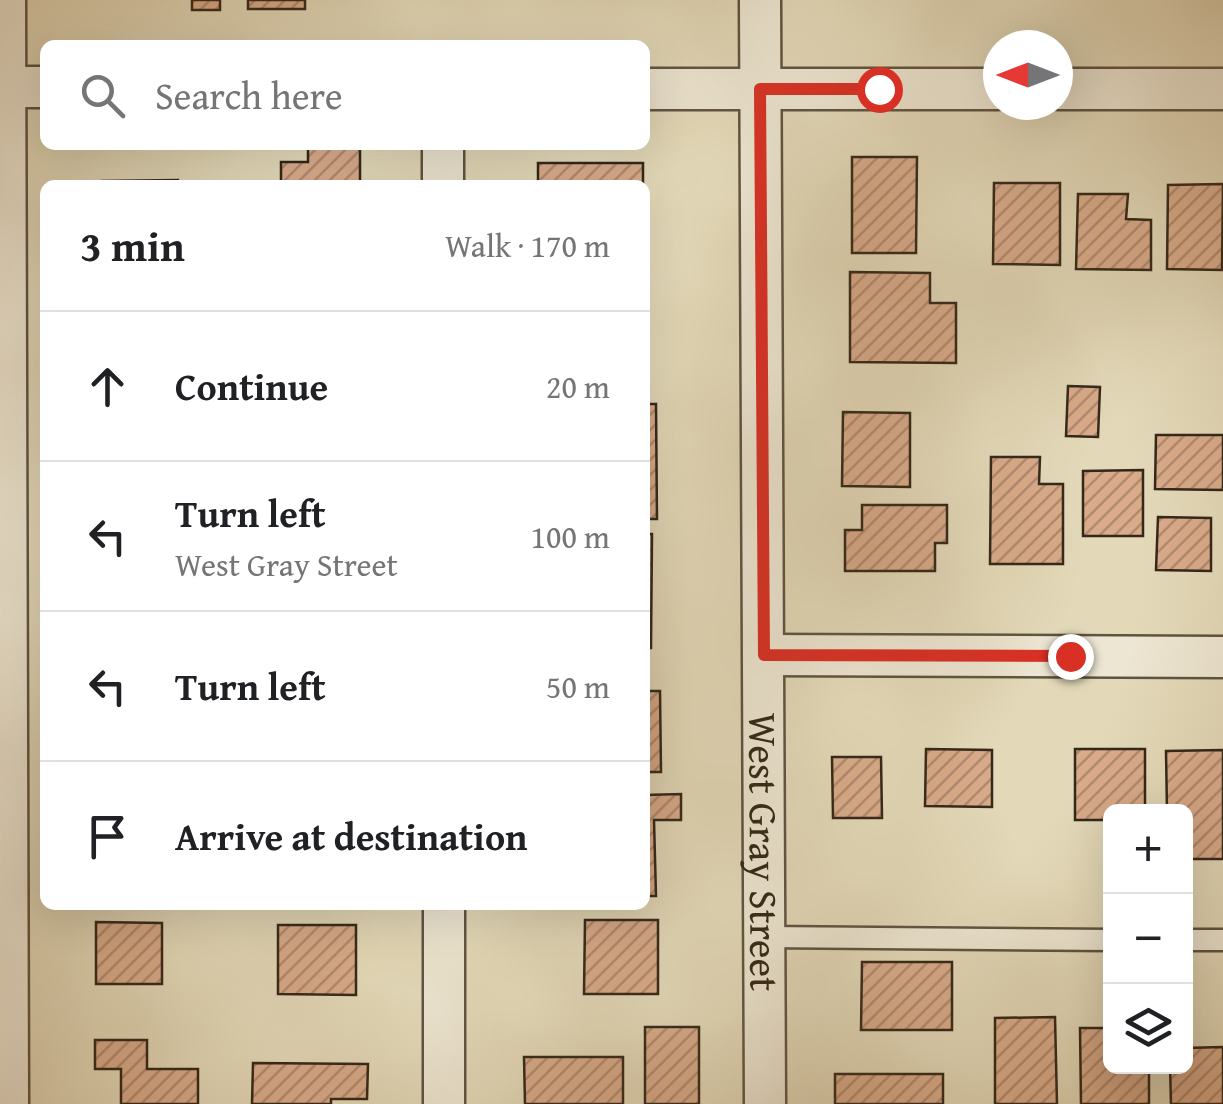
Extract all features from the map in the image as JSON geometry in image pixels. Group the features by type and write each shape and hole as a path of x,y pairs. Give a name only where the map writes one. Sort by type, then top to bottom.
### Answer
{"street":[{"path":"4,0 17,87 3,656 8,1104"},
{"name":"West Gray Street","path":"760,0 765,1104"},
{"path":"650,88 983,89"},
{"path":"1073,89 1223,88"},
{"path":"443,150 443,180"},
{"path":"764,655 1223,656"},
{"path":"444,910 444,1104"}],"lane":[{"path":"765,938 1103,940"},
{"path":"1193,940 1223,940"}],"building":[{"path":"192,0 220,0 220,10 192,10"},
{"path":"248,0 305,0 305,9 248,9"},
{"path":"308,150 360,150 360,180 281,180 281,162 308,162"},
{"path":"852,157 917,157 916,253 852,253"},
{"path":"538,163 643,163 643,180 538,180"},
{"path":"994,183 1060,183 1060,265 993,264"},
{"path":"1223,184 1222,270 1167,269 1168,185"},
{"path":"1078,194 1128,194 1126,219 1151,220 1151,270 1076,269"},
{"path":"850,272 930,273 930,303 956,303 956,363 850,362"},
{"path":"1068,386 1100,387 1098,437 1066,436"},
{"path":"650,404 656,404 657,519 650,519"},
{"path":"843,412 910,413 910,487 842,486"},
{"path":"1156,435 1223,435 1223,490 1155,489"},
{"path":"991,457 1040,457 1039,484 1063,484 1063,564 990,564"},
{"path":"1143,470 1143,536 1083,536 1083,471"},
{"path":"862,505 947,505 947,543 935,543 935,571 845,571 845,530 862,530"},
{"path":"1158,517 1211,518 1211,571 1156,570"},
{"path":"650,534 652,534 651,648"},
{"path":"650,691 660,691 661,772 650,772"},
{"path":"926,749 992,750 992,807 925,806"},
{"path":"1075,749 1145,749 1145,804 1103,804 1103,820 1075,820"},
{"path":"1223,750 1223,859 1193,859 1193,804 1167,804 1166,751"},
{"path":"832,757 881,757 882,818 833,818"},
{"path":"681,794 681,820 654,820 656,896 650,896 650,795"},
{"path":"585,920 658,920 658,994 584,994"},
{"path":"96,922 162,923 162,984 96,984"},
{"path":"278,925 356,925 356,995 278,994"},
{"path":"862,962 952,962 952,1030 861,1030"},
{"path":"1055,1017 1057,1104 995,1104 995,1018"},
{"path":"645,1027 699,1027 699,1104 645,1104"},
{"path":"1080,1028 1103,1028 1103,1074 1149,1074 1149,1104 1081,1104"},
{"path":"95,1040 147,1040 147,1069 198,1069 198,1104 121,1104 121,1069 95,1069"},
{"path":"1223,1047 1223,1104 1171,1104 1170,1074 1193,1074 1193,1048"},
{"path":"524,1057 623,1057 623,1104 525,1104"},
{"path":"253,1063 368,1064 367,1099 331,1099 331,1104 252,1104"},
{"path":"835,1074 943,1074 943,1104 835,1104"}],"route":[{"path":"879,89 760,89 764,655 1070,656"}]}
